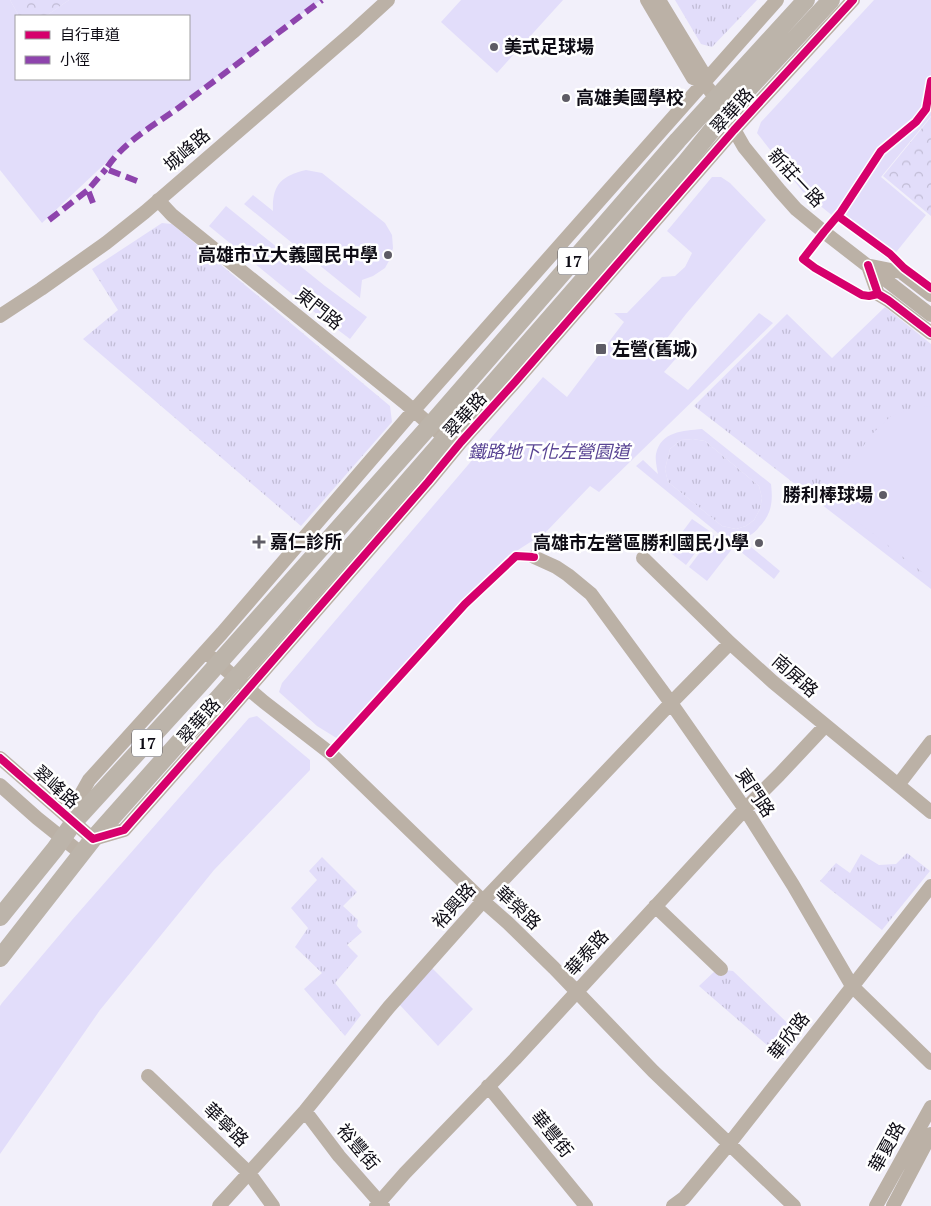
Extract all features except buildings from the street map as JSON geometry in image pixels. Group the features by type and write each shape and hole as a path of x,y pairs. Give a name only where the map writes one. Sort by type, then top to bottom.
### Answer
{"main road":[{"name":"翠華路","path":"0,959 93,839 242,684 451,443 686,162 720,106 806,0"},
{"name":"翠華路","path":"0,917 74,822 431,424 678,140 720,106 831,0"}],"street":[{"name":"城峰路","path":"0,316 106,242 158,200 388,0"},
{"path":"647,0 693,78 704,83"},
{"path":"659,0 702,71 704,83"},
{"name":"翠華路","path":"74,822 80,796 89,780 205,651 414,410 778,0"},
{"name":"翠華路","path":"451,443 663,213 734,130 853,0"},
{"name":"新莊一路","path":"704,83 744,147 791,203 824,232 931,315"},
{"name":"東門路","path":"158,200 172,215 414,410 451,443"},
{"path":"868,266 878,294 931,333"},
{"name":"新莊一路","path":"868,266 901,272 931,295"},
{"name":"東門路","path":"534,558 556,567 591,594 671,703 744,809 793,885 852,986 931,1063"},
{"name":"南屏路","path":"643,558 773,682 931,812"},
{"name":"裕興路","path":"219,1206 305,1111 389,1007 483,902 730,643"},
{"name":"華榮路","path":"205,651 242,684 330,753 483,902 508,923 653,1071 794,1206"},
{"name":"華泰路","path":"380,1205 405,1172 515,1059 744,809 825,726"},
{"path":"898,785 931,742"},
{"name":"翠峰路","path":"0,758 93,839"},
{"name":"翠峰路","path":"0,785 82,854"},
{"name":"華欣路","path":"672,1206 684,1198 729,1144 931,886"},
{"path":"655,906 721,969"},
{"name":"華寧路","path":"148,1076 249,1174 273,1206"},
{"name":"華豐街","path":"488,1086 586,1206"},
{"name":"華夏路","path":"876,1206 931,1107"},
{"name":"裕豐街","path":"305,1111 380,1205"},
{"name":"華夏路","path":"893,1206 931,1134"}],"green space":[{"path":"0,0 10,0 18,15 15,15 15,80 190,80 190,15 47,15 69,0 321,0 129,141 42,223 0,170"},
{"path":"10,0 69,0 47,15 18,15"},
{"name":"美式足球場","path":"461,0 563,0 497,73 441,22"},
{"path":"675,0 757,0 712,47 701,44"},
{"path":"874,0 931,0 931,116 881,177 926,215 889,261 803,192 757,133 761,122"},
{"path":"931,117 931,216 883,176"},
{"path":"306,170 322,173 385,223 392,235 393,248 390,259 385,268 373,276 362,280 360,298 244,204 253,195 273,211 274,194 280,183 290,175"},
{"name":"鐵路地下化左營園道","path":"712,177 721,177 730,183 766,220 664,342 680,354 664,372 688,390 759,313 773,323 599,492 590,486 546,532 518,550 427,641 338,739 317,726 279,692 282,683 543,377 567,397 624,322 614,313 627,313 662,277 675,276 685,267 692,253 667,231"},
{"path":"226,206 325,286 367,317 350,339 209,226"},
{"path":"162,223 172,224 390,406 392,422 301,526 83,339 118,310 92,269"},
{"path":"885,307 931,344 931,589 694,406 787,314 832,358"},
{"name":"勝利棒球場","path":"926,406 931,407 931,579 835,504 834,487 872,434 891,416"},
{"path":"702,429 771,484 772,502 767,517 752,534 739,537 780,571 774,579 636,466 643,460 658,474 656,454 663,441 680,432","holes":["681,440 705,441 759,486 762,498 760,509 754,520 746,526 736,529 722,526 668,482 665,469 670,449"]},
{"path":"681,440 705,441 759,486 762,498 760,509 754,520 746,526 736,529 722,526 668,482 665,469 670,449"},
{"path":"692,519 711,532 686,565 668,551"},
{"path":"713,535 732,549 707,581 689,567"},
{"path":"257,716 310,760 310,770 214,870 100,1010 0,1154 0,1006 72,920 249,718"},
{"path":"907,853 930,871 882,930 820,881 836,863 850,873 861,854 879,865 896,864"},
{"path":"322,857 357,892 343,906 358,920 357,926 362,932 347,945 358,956 335,983 361,1015 345,1036 304,989 322,973 295,947 308,928 291,908 317,880 309,871"},
{"path":"430,966 473,1009 438,1046 398,1003"},
{"path":"717,969 733,971 800,1035 783,1059 699,986"}],"marked path":[{"path":"137,181 106,169 113,159 140,134 181,106 322,0"},
{"path":"93,203 88,190 106,169"},
{"path":"49,220 88,190"}],"cycle path":[{"path":"0,758 93,839 124,830 734,130 853,0"},
{"path":"878,294 862,295 803,259 841,212 881,151 916,122 926,109 931,81"},
{"path":"838,216 890,254 904,268 931,288"},
{"path":"868,265 878,294 931,333"},
{"path":"330,753 465,604 516,556 534,557"}],"place":[{"name":"美式足球場","path":"494,47"},
{"name":"高雄美國學校","path":"566,98"},
{"name":"高雄市立大義國民中學","path":"388,255"},
{"name":"左營(舊城)","path":"601,349"},
{"name":"勝利棒球場","path":"883,495"},
{"name":"嘉仁診所","path":"259,542"},
{"name":"高雄市左營區勝利國民小學","path":"759,543"}]}
